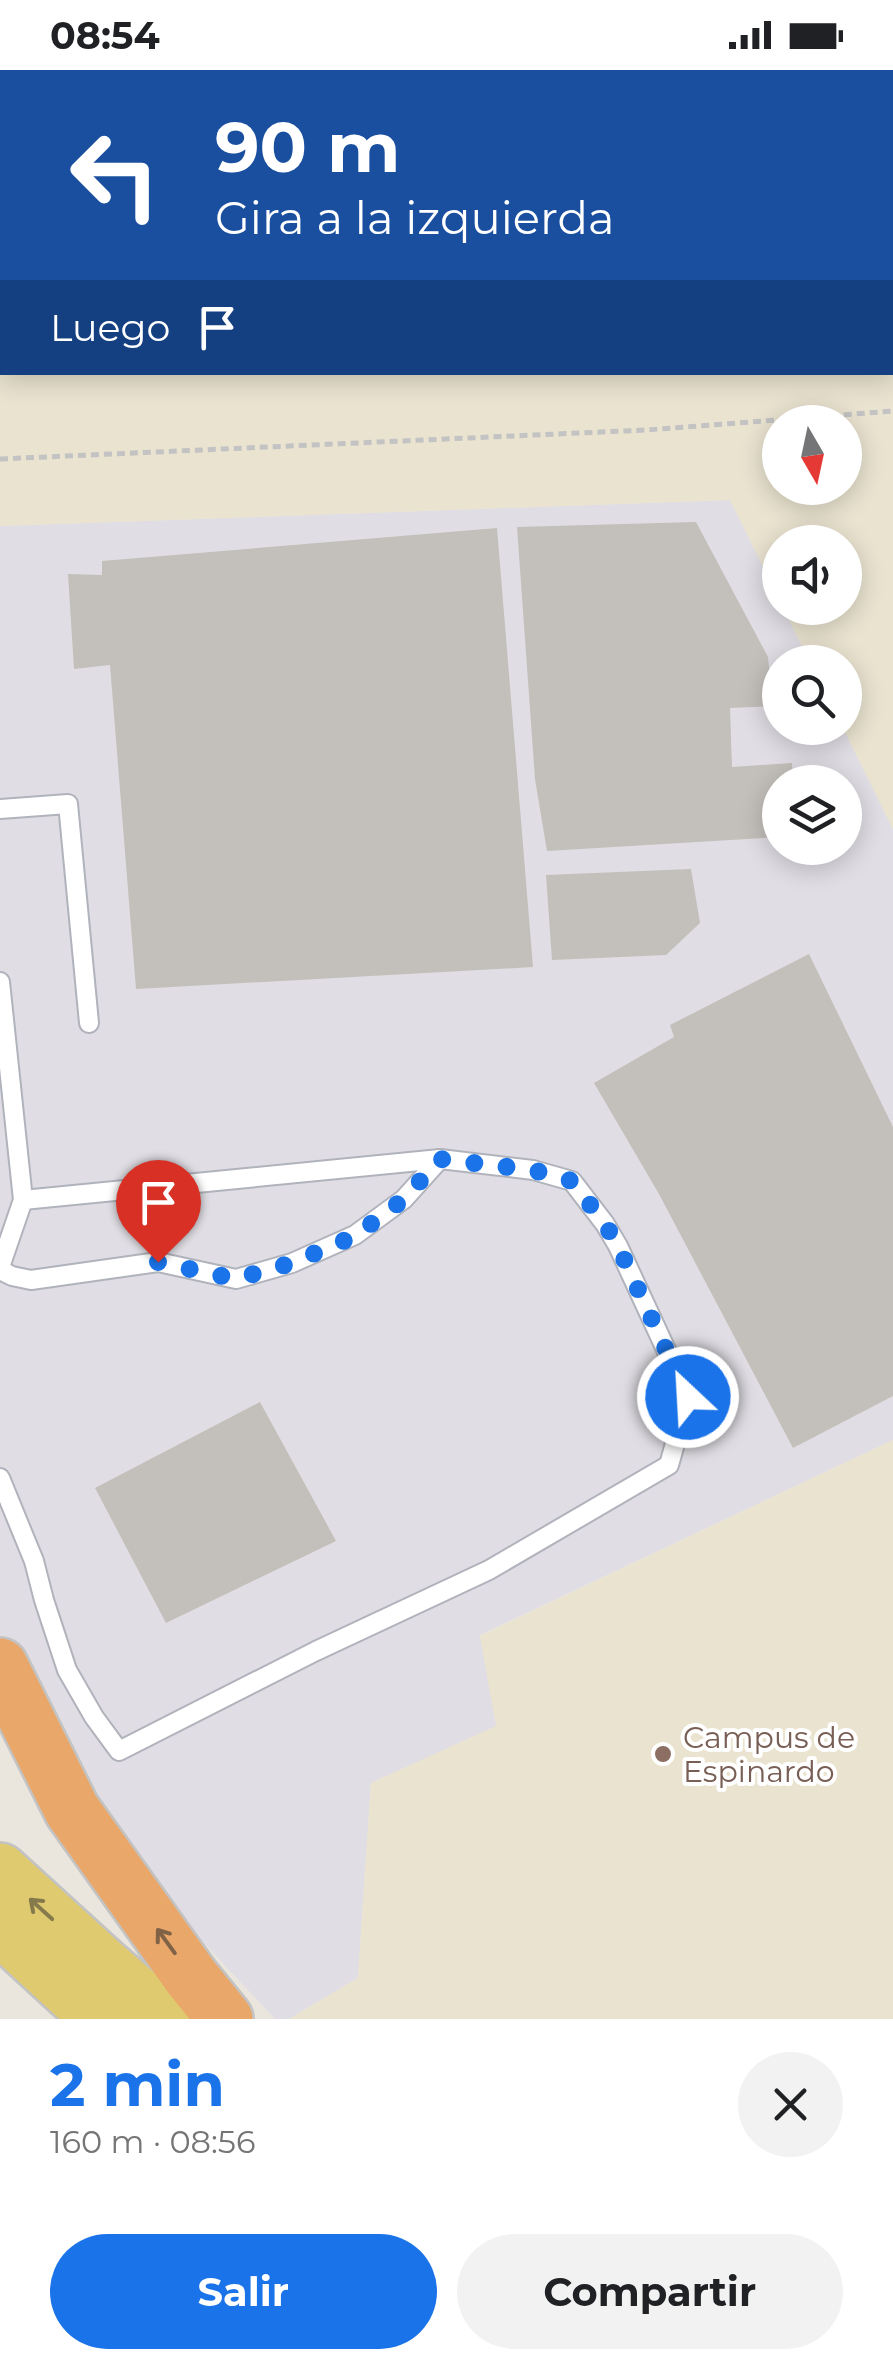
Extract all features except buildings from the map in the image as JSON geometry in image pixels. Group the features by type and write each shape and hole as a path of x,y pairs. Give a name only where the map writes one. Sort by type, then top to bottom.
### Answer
{"highway":[{"path":"0,1666 72,1810 224,2019"}],"main road":[{"path":"0,1872 166,2019"},
{"path":"0,1927 100,2019"}],"lane":[{"path":"0,810 68,804 89,1023"},
{"path":"0,982 23,1200 0,1268 12,1276 31,1280 158,1262 236,1279 292,1263 355,1236 404,1199 440,1159"},
{"path":"0,1478 34,1561 68,1670 94,1717 120,1751 316,1651 490,1570 668,1466 688,1397 605,1224 572,1181 533,1170 440,1159 23,1200"}],"path":[{"path":"0,459 646,430 893,411"}],"shaded area":[{"path":"0,375 893,375 893,829 851,745 862,745 862,645 802,645 792,625 862,625 862,525 762,525 762,565 730,500 0,526"},
{"path":"730,500 762,565 762,625 792,625 802,645 762,645 762,745 851,745 861,765 762,765 762,865 862,865 862,766 893,829 893,1440 480,1635 497,1726 371,1783 358,1978 289,2019 275,2019 159,1895 86,1798 9,1660 0,1635 0,526"},
{"name":"Campus de Espinardo","path":"893,1440 893,2019 289,2019 358,1978 371,1783 496,1726 480,1636"}],"place":[{"name":"Campus de Espinardo","path":"663,1754"}],"route":[{"path":"158,1262 236,1279 292,1263 355,1236 404,1199 440,1159 533,1170 572,1181 605,1224 688,1397"}]}
